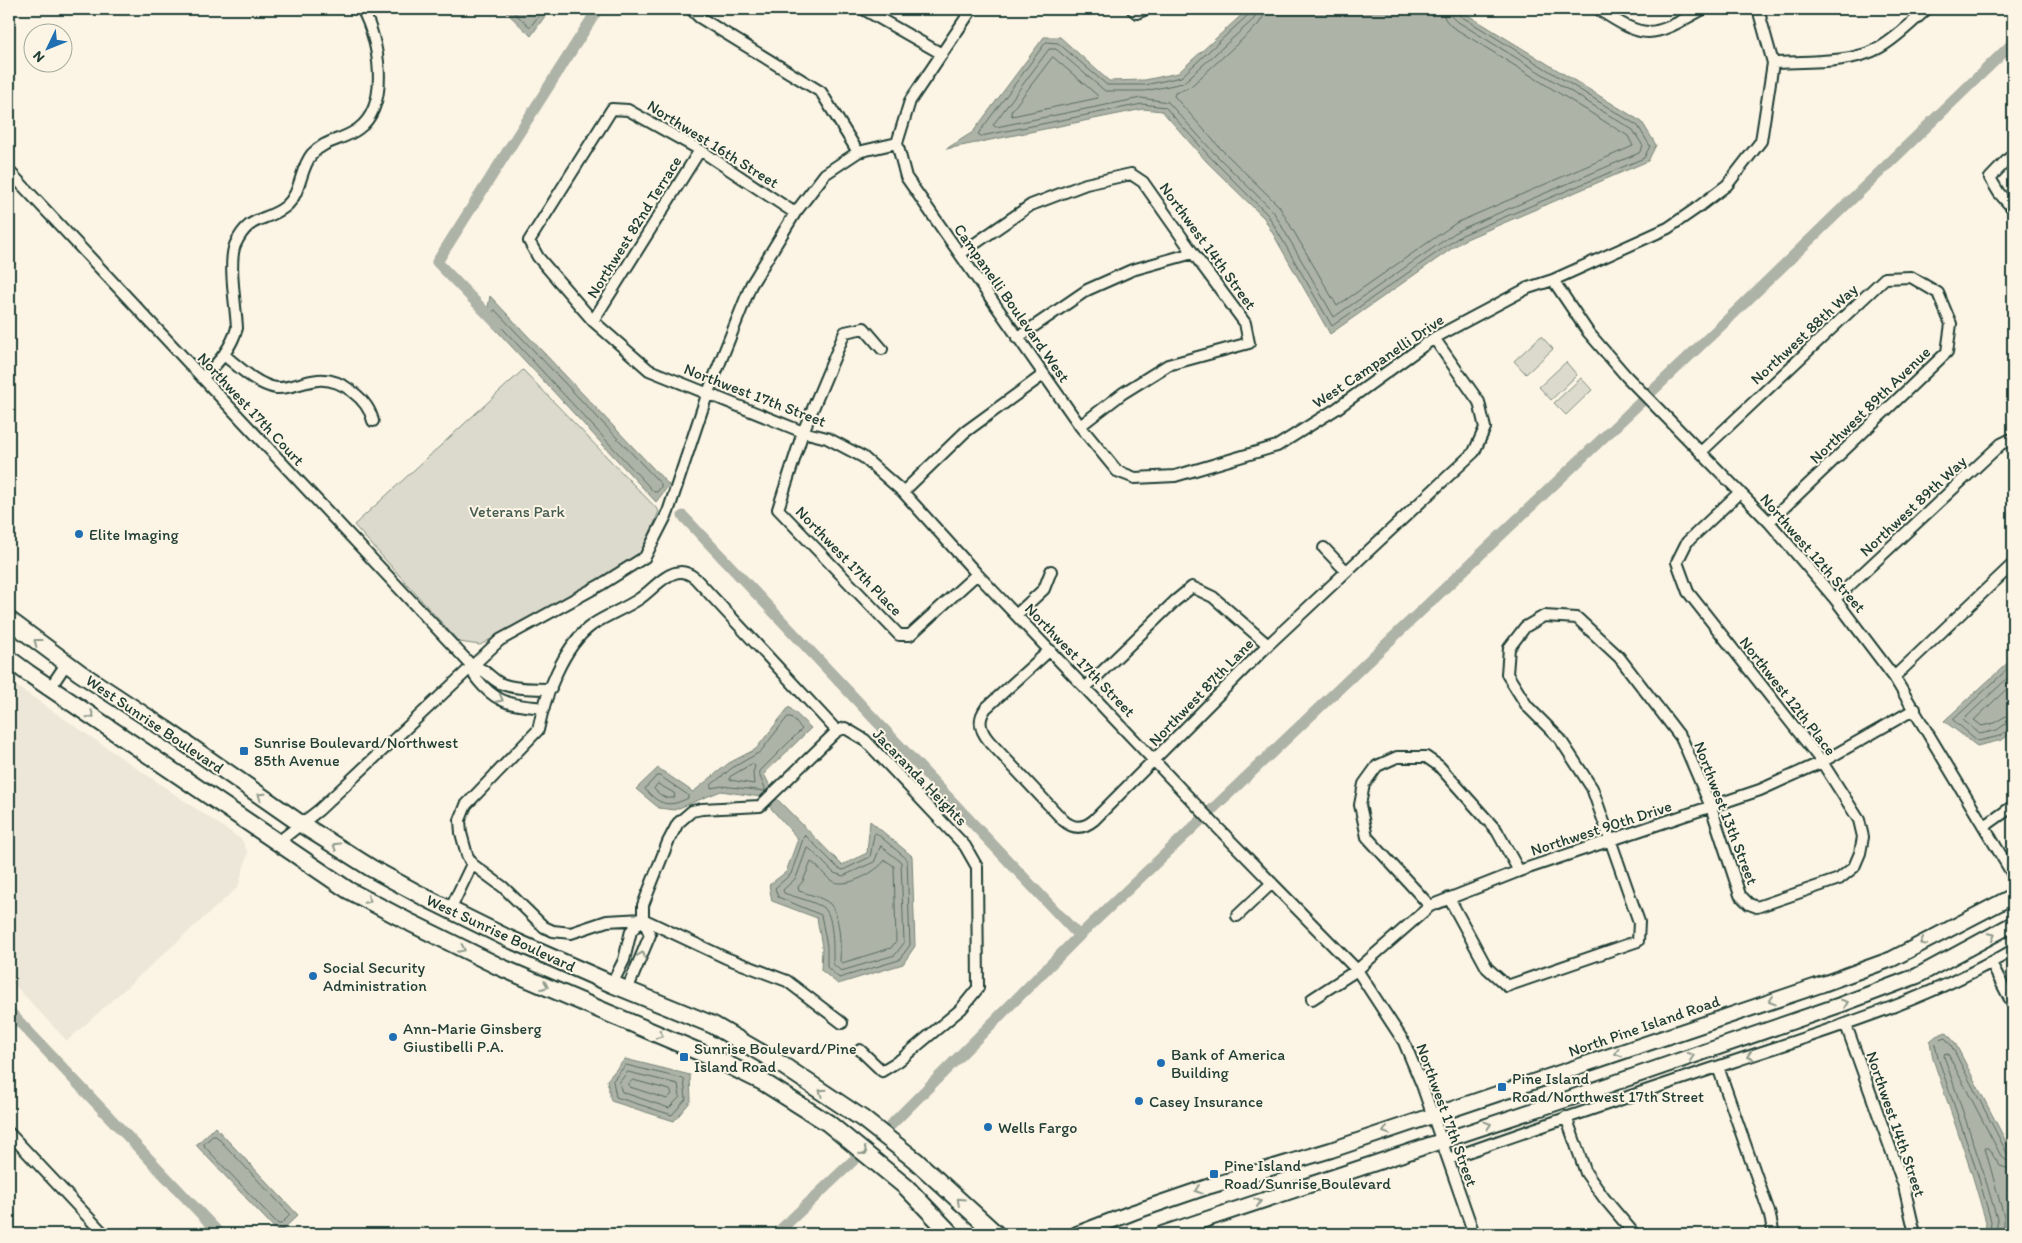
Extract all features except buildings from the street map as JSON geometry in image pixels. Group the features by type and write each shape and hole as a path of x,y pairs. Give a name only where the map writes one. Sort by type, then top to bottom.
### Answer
{"highway":[{"name":"West Sunrise Boulevard","path":"9,620 66,664 165,729 301,824 371,868 507,938 713,1025 782,1065 863,1119 905,1152 996,1234"},
{"name":"West Sunrise Boulevard","path":"9,658 50,688 348,890 500,967 726,1064 763,1082 825,1121 890,1173 951,1234"}],"main road":[{"name":"North Pine Island Road","path":"1078,1234 1134,1212 1210,1186 1331,1150 1892,959 2013,896"},
{"path":"1162,1234 1831,1008 1917,976 2013,924"}],"street":[{"path":"202,378 224,355 234,338 237,328 232,257 236,245 248,226 256,220 283,209 291,202 301,184 310,157 327,142 353,133 366,121 373,109 378,82 377,58 373,35 362,9"},
{"path":"691,9 699,17 821,92 858,152"},
{"path":"863,9 942,54"},
{"path":"277,843 319,810 500,640 602,584 645,557 668,512 707,395 750,284 795,213 825,174 858,152 897,143 910,101 972,9"},
{"path":"1598,9 1623,25 1648,33 1666,29 1703,9"},
{"path":"1758,9 1773,63 1863,55 1879,48 1899,34 1927,9"},
{"name":"West Campanelli Drive","path":"1117,471 1135,478 1175,476 1278,446 1336,408 1434,338 1528,288 1553,280 1668,228 1727,185 1761,141 1773,63"},
{"name":"Northwest 16th Street","path":"529,241 612,109 628,110 700,150 795,213"},
{"name":"Campanelli Boulevard West","path":"897,143 906,177 1043,375 1080,426 1117,471"},
{"name":"Northwest 82nd Terrace","path":"594,320 700,150"},
{"path":"2013,154 1990,178 1999,193 2013,209"},
{"name":"Northwest 17th Court","path":"9,171 472,666"},
{"name":"Northwest 14th Street","path":"960,254 1031,205 1086,184 1131,174 1143,182 1245,323 1249,343 1168,365 1123,393 1080,426"},
{"name":"Northwest 17th Street","path":"529,241 538,257 594,320 649,370 707,395 803,432 826,438 863,456 903,492 976,574 1216,826 1357,970 1404,1042 1433,1116 1474,1234"},
{"path":"1017,338 1088,290 1132,270 1193,253"},
{"name":"Northwest 88th Way","path":"1702,451 1885,278 1910,277 1938,293"},
{"name":"Northwest 12th Street","path":"1553,280 1588,332 1640,390 1702,451 1769,522 1835,599 1894,677 1915,709 2013,875"},
{"name":"Northwest 89th Avenue","path":"1769,522 1947,352 1951,324 1938,293"},
{"path":"803,432 845,332 864,328 882,349"},
{"name":"Northwest 87th Lane","path":"1050,650 984,711 980,725 986,736 1063,820 1076,827 1086,826 1155,760 1268,645 1474,452 1485,428 1479,402 1434,338"},
{"path":"224,355 257,380 277,388 318,380 327,380 337,384 362,399 371,410 373,421"},
{"path":"903,492 965,432 1043,375"},
{"name":"Northwest 17th Place","path":"803,432 778,509 899,635 910,635 976,574"},
{"name":"Northwest 89th Way","path":"1835,599 2001,444 2013,438"},
{"name":"Northwest 12th Place","path":"1740,492 1687,542 1677,562 1688,592 1822,762 1859,820 1863,836 1860,853 1854,867 1838,879 1757,907 1749,904"},
{"path":"1324,548 1346,571"},
{"path":"1894,677 2013,564"},
{"path":"1016,615 1044,588 1051,571"},
{"path":"620,987 650,935 643,919 643,905 668,842 678,823 692,811 760,806 837,730 695,578 683,572 673,573 639,599 592,626 583,633 566,654 551,689 538,730 466,805 460,820 461,833 467,855 472,864 503,887 544,927 553,931 571,932 607,921 643,919 726,958 787,981 842,1023"},
{"path":"1085,688 1192,587 1213,596 1268,645"},
{"name":"Northwest 13th Street","path":"1609,840 1592,788 1560,740 1527,706 1506,674 1509,648 1525,628 1544,616 1577,618 1619,657 1682,739 1711,807 1740,895 1749,904"},
{"path":"50,688 66,664"},
{"path":"472,666 482,668 500,684 514,688 551,689"},
{"path":"472,666 474,676 500,701 514,705 544,708"},
{"name":"Northwest 90th Drive","path":"1312,999 1357,970 1430,906 1519,871 1760,790 1822,762 1915,709"},
{"name":"Jacaranda Heights","path":"837,730 845,728 865,740 965,846 973,856 977,867 978,988 961,1009 900,1060 882,1071 860,1050"},
{"path":"1430,906 1367,837 1361,813 1360,805 1364,784 1377,766 1397,757 1426,757 1440,766 1497,832 1519,871"},
{"path":"1985,826 2013,806"},
{"path":"1449,898 1487,968 1507,986 1638,941 1639,922 1609,840"},
{"path":"450,910 472,864"},
{"path":"1237,916 1272,883"},
{"path":"620,987 631,931 643,919"},
{"path":"1448,1159 1846,1024 1943,985 1991,963 2013,950"},
{"path":"1991,963 2013,1005"},
{"name":"Northwest 14th Street","path":"1846,1024 1904,1186 1915,1234"},
{"path":"1718,1067 1769,1212 1774,1234"},
{"path":"1566,1118 1586,1172 1604,1198 1631,1230"},
{"path":"9,1133 104,1234"}],"shaded area":[{"path":"9,681 242,840 248,853 238,887 67,1041 9,979"}],"green space":[{"path":"1541,336 1553,349 1526,374 1514,361"},
{"path":"1566,362 1577,375 1551,400 1539,387"},
{"name":"Veterans Park","path":"523,370 659,511 642,553 624,566 480,645 459,642 354,525"},
{"path":"1581,378 1592,390 1566,415 1554,403"}],"water":[{"path":"503,9 550,9 531,36"},
{"path":"1248,9 1458,9 1642,122 1656,145 1648,161 1464,240 1330,334 1264,218 1207,162 1162,111 1143,109 946,149 973,132 1044,37 1060,37 1109,81 1145,80 1178,73"},
{"path":"490,296 669,485 656,502 486,319"},
{"path":"2013,658 2013,732 2002,740 1977,746 1944,721"},
{"path":"789,707 811,728 764,774 776,798 842,865 867,853 870,821 912,856 915,946 903,964 838,984 821,970 822,947 817,918 772,901 769,885 786,872 798,839 761,797 721,791 674,810 659,808 636,789 658,768 693,792 729,763 756,749"},
{"path":"1946,1032 1955,1043 2013,1155 2013,1234 1985,1234 1986,1222 1972,1174 1933,1059 1930,1041"},
{"path":"625,1059 690,1075 691,1101 674,1121 611,1101 607,1080"},
{"path":"215,1127 298,1215 279,1233 196,1145"}],"waterway":[{"path":"498,325 437,262 598,9"},
{"path":"891,1125 1079,936 1725,322 2013,43"},
{"path":"683,516 1079,936"},
{"path":"9,1011 220,1234"},
{"path":"776,1234 856,1158"}],"place":[{"name":"Elite Imaging","path":"79,534"},
{"name":"Sunrise Boulevard/Northwest 85th Avenue","path":"244,751"},
{"name":"Social Security Administration","path":"313,976"},
{"name":"Ann-Marie Ginsberg Giustibelli P.A.","path":"393,1037"},
{"name":"Sunrise Boulevard/Pine Island Road","path":"684,1057"},
{"name":"Bank of America Building","path":"1161,1063"},
{"name":"Pine Island Road/Northwest 17th Street","path":"1502,1087"},
{"name":"Casey Insurance","path":"1139,1101"},
{"name":"Wells Fargo","path":"988,1127"},
{"name":"Pine Island Road/Sunrise Boulevard","path":"1214,1174"}]}
